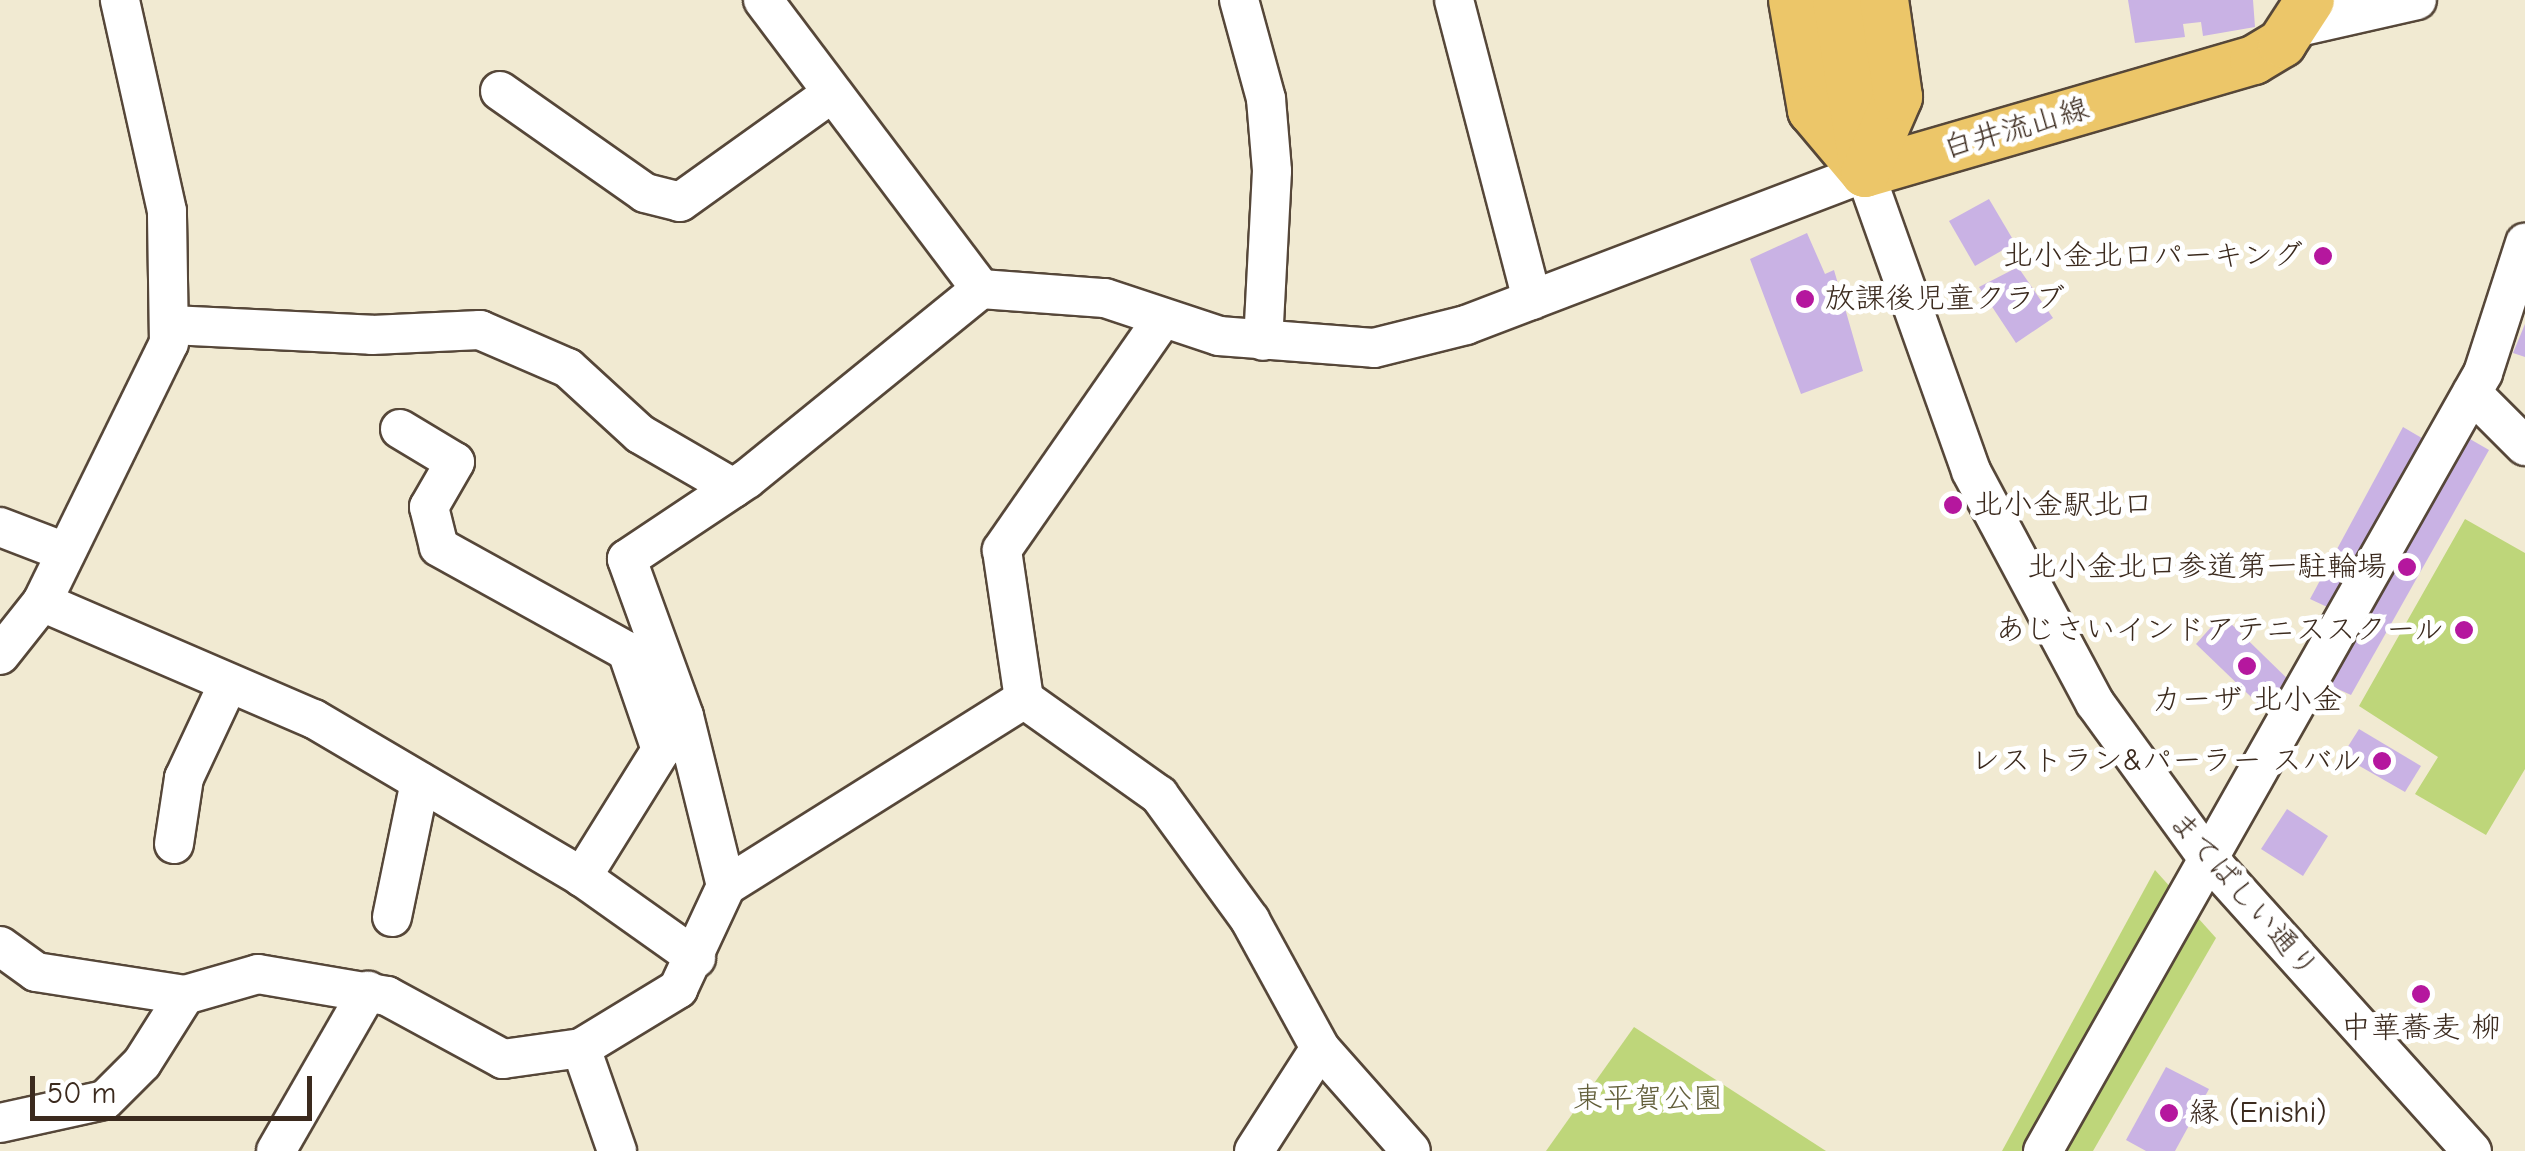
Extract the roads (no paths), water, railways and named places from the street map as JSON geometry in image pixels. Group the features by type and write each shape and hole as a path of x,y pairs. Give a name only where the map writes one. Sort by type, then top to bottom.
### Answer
{"main road":[{"path":"1793,0 1812,110 1865,172"},
{"path":"1836,0 1865,172"},
{"path":"1865,172 1898,97 1884,0"},
{"name":"白井流山線","path":"1865,172 2254,60 2302,14"}],"street":[{"path":"0,654 42,602 60,550 154,380 171,325 167,211 120,0"},
{"path":"762,0 981,289"},
{"path":"1239,0 1266,99 1272,171 1263,341"},
{"path":"1454,0 1532,300"},
{"path":"2302,14 2418,0"},
{"path":"500,90 645,193 680,202 832,93"},
{"path":"726,886 679,700 627,559 733,488 981,289 1105,298 1161,321 1263,341 1374,348 1532,300 1865,172"},
{"name":"まてばしい通り","path":"1865,172 1928,367 2010,556 2095,703 2207,856 2472,1151"},
{"path":"2043,1151 2472,394 2525,243"},
{"path":"1161,321 1002,550 1024,699 1159,794 1250,920 1320,1048 1411,1151"},
{"path":"171,325 372,336 480,330 568,368 640,434 733,488"},
{"path":"2472,394 2525,446"},
{"path":"400,430 455,462 429,507 439,546 627,652 661,750 582,877"},
{"path":"0,527 60,550"},
{"path":"42,602 314,719 582,877 696,958"},
{"path":"174,844 184,778 228,684"},
{"path":"0,946 36,972 185,995 258,974 368,991 429,1011 503,1059 581,1048 678,989 696,958 726,886 1024,699"},
{"path":"392,917 420,782"},
{"path":"276,1151 368,991"},
{"path":"0,1123 105,1100 142,1063 185,995"},
{"path":"581,1048 617,1151"},
{"path":"1254,1151 1320,1048"}],"place":[{"name":"北小金北口パーキング","path":"2323,256"},
{"name":"放課後児童クラブ","path":"1805,299"},
{"name":"北小金駅北口","path":"1953,505"},
{"name":"北小金北口参道第一駐輪場","path":"2407,567"},
{"name":"あじさいインドアテニススクール","path":"2464,630"},
{"name":"カーザ 北小金","path":"2247,666"},
{"name":"レストラン&パーラー スバル","path":"2382,761"},
{"name":"中華蕎麦 柳","path":"2421,994"},
{"name":"縁 (Enishi)","path":"2169,1113"}],"park label":[{"name":"東平賀公園","path":"1648,1099"}]}
